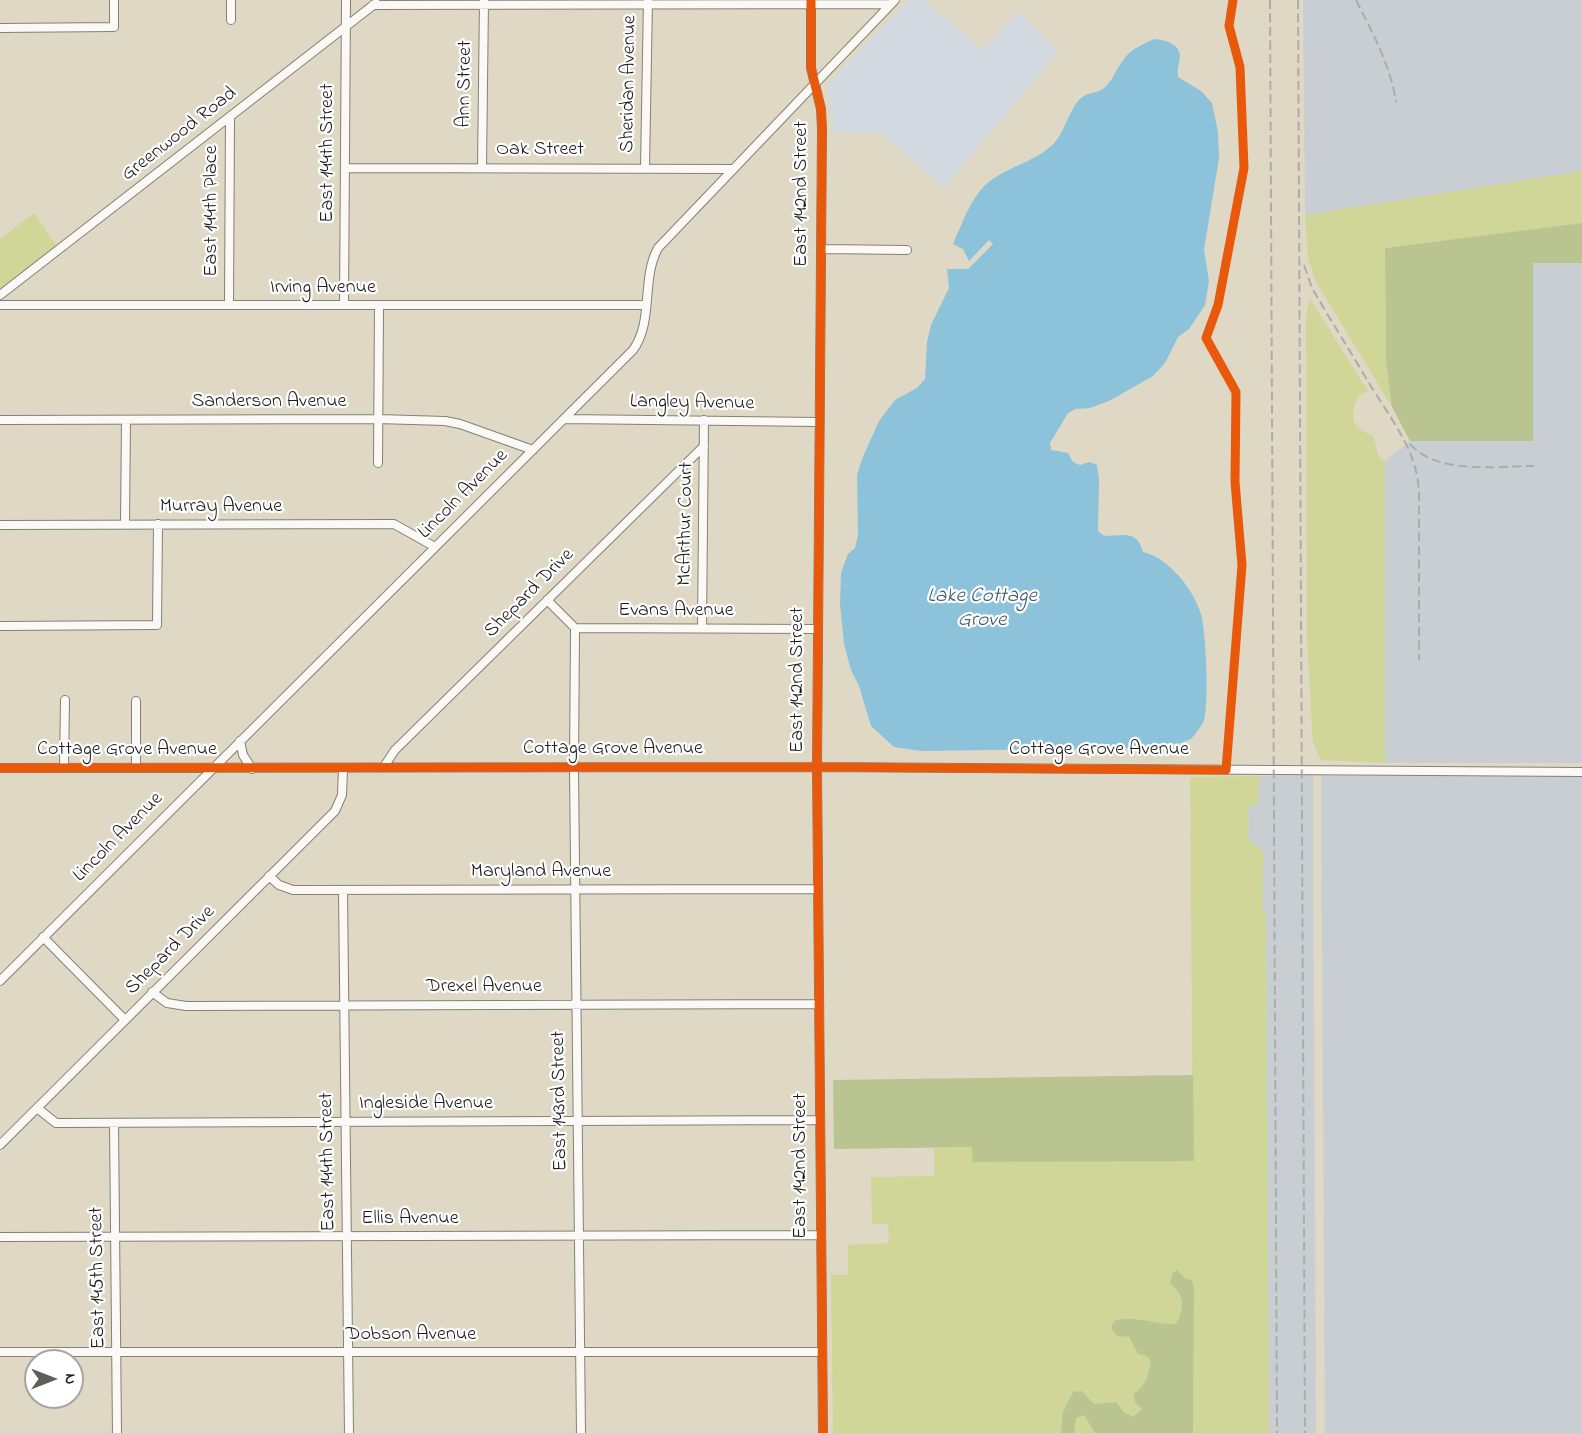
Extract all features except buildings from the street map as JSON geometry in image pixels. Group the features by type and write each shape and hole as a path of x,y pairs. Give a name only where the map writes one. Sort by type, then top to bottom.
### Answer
{"street":[{"path":"0,28 114,27 114,0"},
{"path":"231,0 231,20"},
{"name":"East 144th Street","path":"344,305 346,0"},
{"path":"376,2 893,2"},
{"name":"Greenwood Road","path":"0,296 376,2"},
{"name":"Ann Street","path":"482,168 484,2"},
{"name":"Sheridan Avenue","path":"645,168 648,2"},
{"name":"East 142nd Street","path":"811,2 811,68 821,119 817,889 823,1433"},
{"name":"Lincoln Avenue","path":"0,981 565,419 638,343 650,266 658,248 893,2"},
{"name":"East 144th Place","path":"229,304 230,117"},
{"name":"Oak Street","path":"346,168 733,169"},
{"path":"821,249 907,250"},
{"name":"Irving Avenue","path":"0,305 645,305"},
{"path":"378,463 379,305"},
{"name":"Sanderson Avenue","path":"0,420 378,419 445,421 460,424 533,450"},
{"name":"Langley Avenue","path":"565,419 818,422"},
{"path":"125,524 126,420"},
{"name":"McArthur Court","path":"702,628 704,420"},
{"name":"Shepard Drive","path":"383,768 395,750 704,446"},
{"path":"0,626 157,625 158,524"},
{"name":"Murray Avenue","path":"0,525 394,524 435,547"},
{"path":"547,600 575,628"},
{"name":"Evans Avenue","path":"575,628 817,629"},
{"name":"East 143rd Street","path":"575,628 574,769 581,1433"},
{"path":"64,768 65,700"},
{"path":"136,701 136,768"},
{"path":"240,741 243,754 252,769"},
{"name":"Cottage Grove Avenue","path":"0,768 817,767 1582,772"},
{"name":"Shepard Drive","path":"0,1145 335,811 342,795 342,769"},
{"name":"Maryland Avenue","path":"270,876 285,889 817,889"},
{"name":"East 144th Street","path":"342,890 349,1433"},
{"path":"43,937 125,1020"},
{"name":"Drexel Avenue","path":"152,993 175,1005 818,1004"},
{"name":"Ingleside Avenue","path":"37,1108 56,1123 820,1120"},
{"name":"East 145th Street","path":"114,1122 117,1433"},
{"name":"Ellis Avenue","path":"0,1237 820,1235"},
{"name":"Dobson Avenue","path":"0,1352 822,1352"}],"shaded area":[{"path":"909,0 924,0 982,50 1019,11 1058,52 944,187 880,133 834,132 827,84"},
{"path":"1303,0 1582,0 1582,171 1305,215"},
{"path":"1533,263 1582,263 1582,763 1385,763 1385,461 1410,441 1533,441"},
{"path":"1313,775 1316,1433 1269,1433 1266,912 1262,910 1248,840 1249,806 1258,804 1259,776"},
{"path":"1321,776 1582,776 1582,1433 1325,1433"}],"green space":[{"path":"1582,171 1582,223 1385,248 1386,361 1392,407 1315,280 1308,258 1305,215"},
{"path":"34,213 59,249 0,296 0,239"},
{"path":"1582,223 1582,263 1533,263 1533,441 1410,441 1392,407 1386,361 1385,248"},
{"path":"1310,299 1368,391 1358,396 1353,409 1354,423 1362,431 1373,436 1379,458 1385,461 1385,763 1321,760 1313,743 1307,640 1306,315"},
{"path":"1259,776 1258,804 1249,806 1248,839 1264,852 1262,910 1266,911 1269,1433 1193,1433 1194,1288 1176,1289 1182,1306 1176,1324 1122,1319 1117,1335 1129,1337 1138,1354 1147,1356 1151,1362 1147,1379 1141,1389 1142,1409 1133,1417 1116,1402 1094,1404 1088,1397 1069,1402 1063,1412 1061,1433 833,1433 831,1275 848,1275 848,1245 889,1243 888,1224 872,1224 871,1177 934,1176 934,1148 973,1147 973,1162 1193,1160 1190,777"},
{"path":"1193,1075 1194,1161 973,1162 972,1147 834,1149 833,1080"},
{"path":"1177,1270 1186,1279 1192,1280 1194,1288 1193,1433 1095,1433 1084,1415 1076,1418 1074,1433 1061,1433 1063,1412 1073,1392 1082,1391 1094,1404 1116,1402 1124,1412 1133,1417 1142,1409 1135,1402 1134,1394 1144,1384 1151,1362 1147,1356 1138,1354 1129,1337 1117,1336 1111,1328 1114,1321 1122,1319 1176,1324 1182,1302 1179,1293 1170,1283 1173,1273"},
{"path":"1084,1415 1095,1433 1074,1433 1076,1418"}],"water":[{"name":"Lake Cottage Grove","path":"1154,39 1175,45 1180,57 1178,77 1201,91 1212,103 1218,132 1219,158 1204,250 1209,281 1205,305 1189,329 1178,337 1165,363 1153,376 1109,401 1068,413 1050,443 1051,450 1068,453 1073,462 1080,465 1090,462 1097,465 1098,531 1104,536 1128,535 1133,537 1143,552 1153,555 1171,568 1192,595 1201,614 1204,635 1207,683 1204,720 1191,739 1178,744 1130,748 921,751 894,747 871,726 844,644 840,604 841,573 848,554 855,548 858,535 857,475 862,459 879,421 895,400 917,388 925,379 927,342 931,325 949,288 947,269 968,269 993,244 989,240 969,261 963,249 953,244 978,194 997,176 1036,157 1050,147 1059,137 1079,100 1103,89 1127,55"}],"railway":[{"path":"1270,0 1277,1433"},
{"path":"1298,0 1305,1433"},
{"path":"1356,0 1385,62 1396,102"},
{"path":"1304,265 1312,288 1403,437 1414,463 1419,492 1419,660"},
{"path":"1410,444 1422,454 1451,465 1534,466"}],"cycle path":[{"path":"811,0 811,68 821,109 822,129 817,767 823,1433"},
{"path":"0,768 817,767 1226,770 1242,565 1235,482 1236,392 1206,338 1218,305 1244,168 1240,67 1229,26 1233,0"}]}
